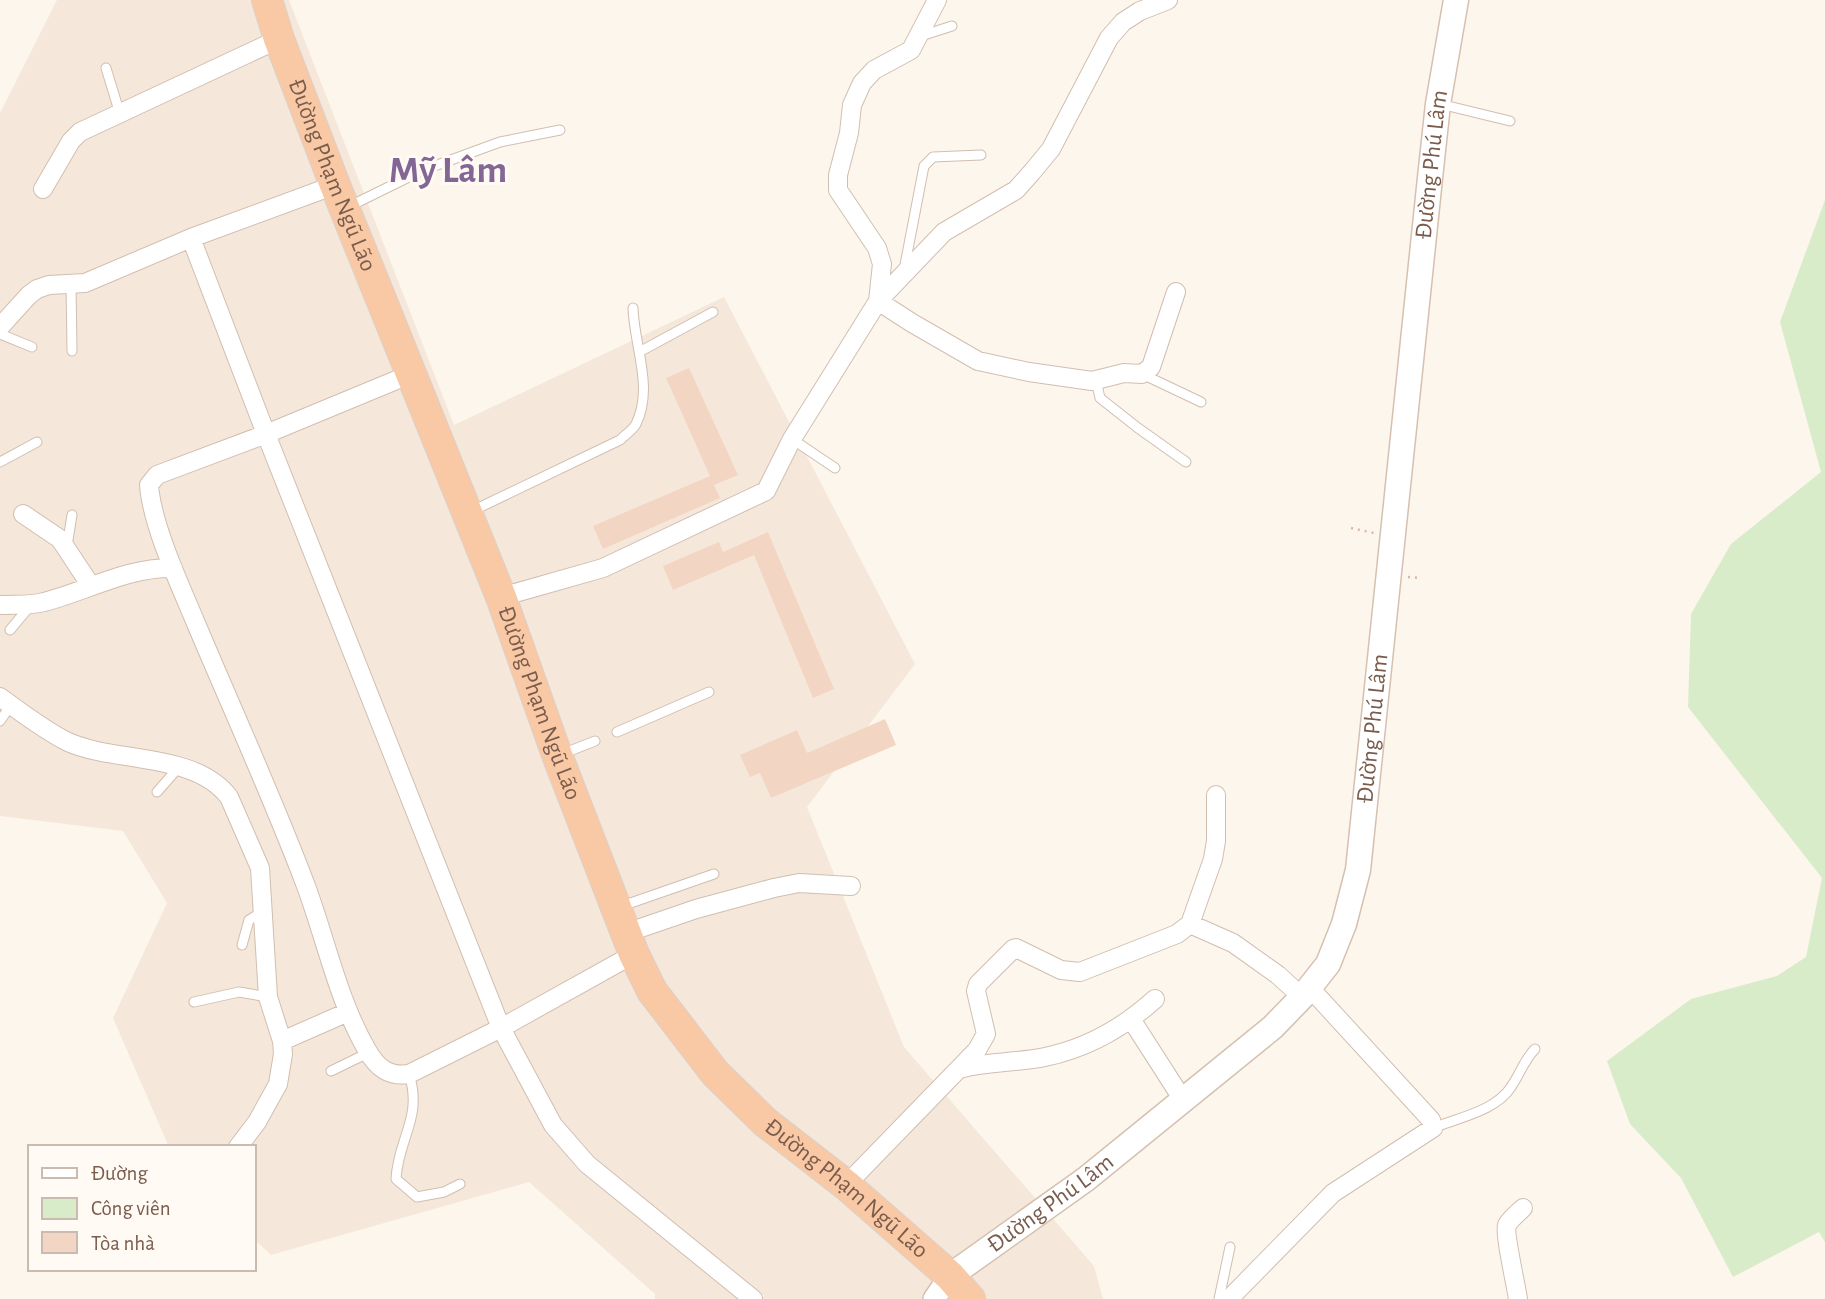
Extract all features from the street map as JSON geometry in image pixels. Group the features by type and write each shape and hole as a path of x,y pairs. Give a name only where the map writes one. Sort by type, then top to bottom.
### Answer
{"highway":[{"name":"Đường Phạm Ngũ Lão","path":"267,0 279,39 501,597 557,755 652,992 715,1073 765,1122 846,1185 942,1288 970,1299"}],"main road":[{"name":"Đường Phú Lâm","path":"942,1288 1086,1179 1273,1027 1306,993 1328,964 1344,924 1358,870 1438,104 1456,0"}],"street":[{"path":"878,301 882,264 877,248 838,190 838,175 849,133 852,105 862,83 874,70 911,50 937,0"},
{"path":"501,597 603,568 766,491 792,439 878,301 944,232 1016,190 1051,149 1110,38 1123,22 1140,11 1168,0"},
{"path":"43,189 71,141 80,132 279,39"},
{"path":"0,327 37,289 49,285 85,284 191,238 340,196"},
{"path":"191,238 501,1028 553,1125 587,1164 753,1299"},
{"path":"878,301 978,361 1029,372 1100,380 1124,373 1142,374 1151,367 1177,292"},
{"path":"411,374 266,434 157,475 149,485 150,498 173,568 306,886 348,1012 368,1052 385,1072 396,1076 409,1074 501,1028 626,932 774,888 799,883 851,886"},
{"path":"23,513 60,539 91,586"},
{"path":"0,605 46,602 155,568 173,568"},
{"path":"6,701 69,742 179,767 209,778 229,797 260,868 268,997 282,1041 282,1065 278,1084 257,1122 239,1145"},
{"path":"846,1185 977,1050 986,1034 976,991 978,984 1013,949 1016,948 1061,970 1080,972 1177,934 1190,924 1213,859 1216,841 1216,795"},
{"path":"1190,924 1233,943 1306,993 1431,1120 1433,1128 1333,1193 1229,1299"},
{"path":"959,1069 985,1063 1045,1057 1090,1044 1131,1019 1155,999"},
{"path":"282,1041 348,1012"},
{"path":"1131,1019 1183,1100"},
{"path":"1518,1299 1514,1267 1505,1234 1511,1219 1523,1208"}],"lane":[{"path":"919,37 952,26"},
{"path":"106,68 120,114"},
{"path":"1438,104 1510,121"},
{"path":"340,196 421,171 500,142 560,130"},
{"path":"903,275 924,166 933,157 981,155"},
{"path":"71,285 72,351"},
{"path":"467,514 620,440 635,426 641,406 640,351 633,308"},
{"path":"640,351 713,312"},
{"path":"0,334 32,347"},
{"path":"1142,374 1201,402"},
{"path":"1100,380 1097,386 1100,398 1186,462"},
{"path":"792,439 835,468"},
{"path":"0,462 37,442"},
{"path":"66,548 72,515"},
{"path":"10,630 32,604"},
{"path":"617,732 709,692"},
{"path":"0,721 6,701"},
{"path":"557,755 595,741"},
{"path":"157,792 179,767"},
{"path":"626,932 714,874"},
{"path":"242,944 249,920 262,912"},
{"path":"194,1002 240,992 268,997"},
{"path":"1433,1128 1481,1109 1510,1090 1527,1057 1535,1049"},
{"path":"331,1071 368,1052"},
{"path":"409,1074 414,1092 414,1111 398,1160 396,1180 417,1197 443,1192 460,1184"},
{"path":"1219,1299 1230,1247"}],"path":[{"path":"1352,528 1391,537"}],"shaded area":[{"path":"57,0 289,0 454,425 724,297 915,664 807,807 904,1047 1094,1266 1103,1299 655,1299 655,1294 529,1182 271,1255 256,1241 256,1145 168,1145 113,1018 167,903 123,831 0,816 0,113"}],"green space":[{"path":"1825,200 1825,1242 1819,1232 1733,1277 1681,1178 1630,1124 1607,1061 1691,999 1777,976 1806,957 1822,878 1688,707 1691,614 1731,544 1821,472 1780,322"}],"building":[{"path":"689,368 738,475 714,485 666,378"},
{"path":"710,476 720,498 603,549 593,526"},
{"path":"768,532 834,689 813,698 754,555 673,590 663,566 719,542 723,552"},
{"path":"885,719 896,745 771,798 760,773 750,777 740,755 797,730 807,753"}],"district":[{"name":"Mỹ Lâm","path":"448,171"}]}
